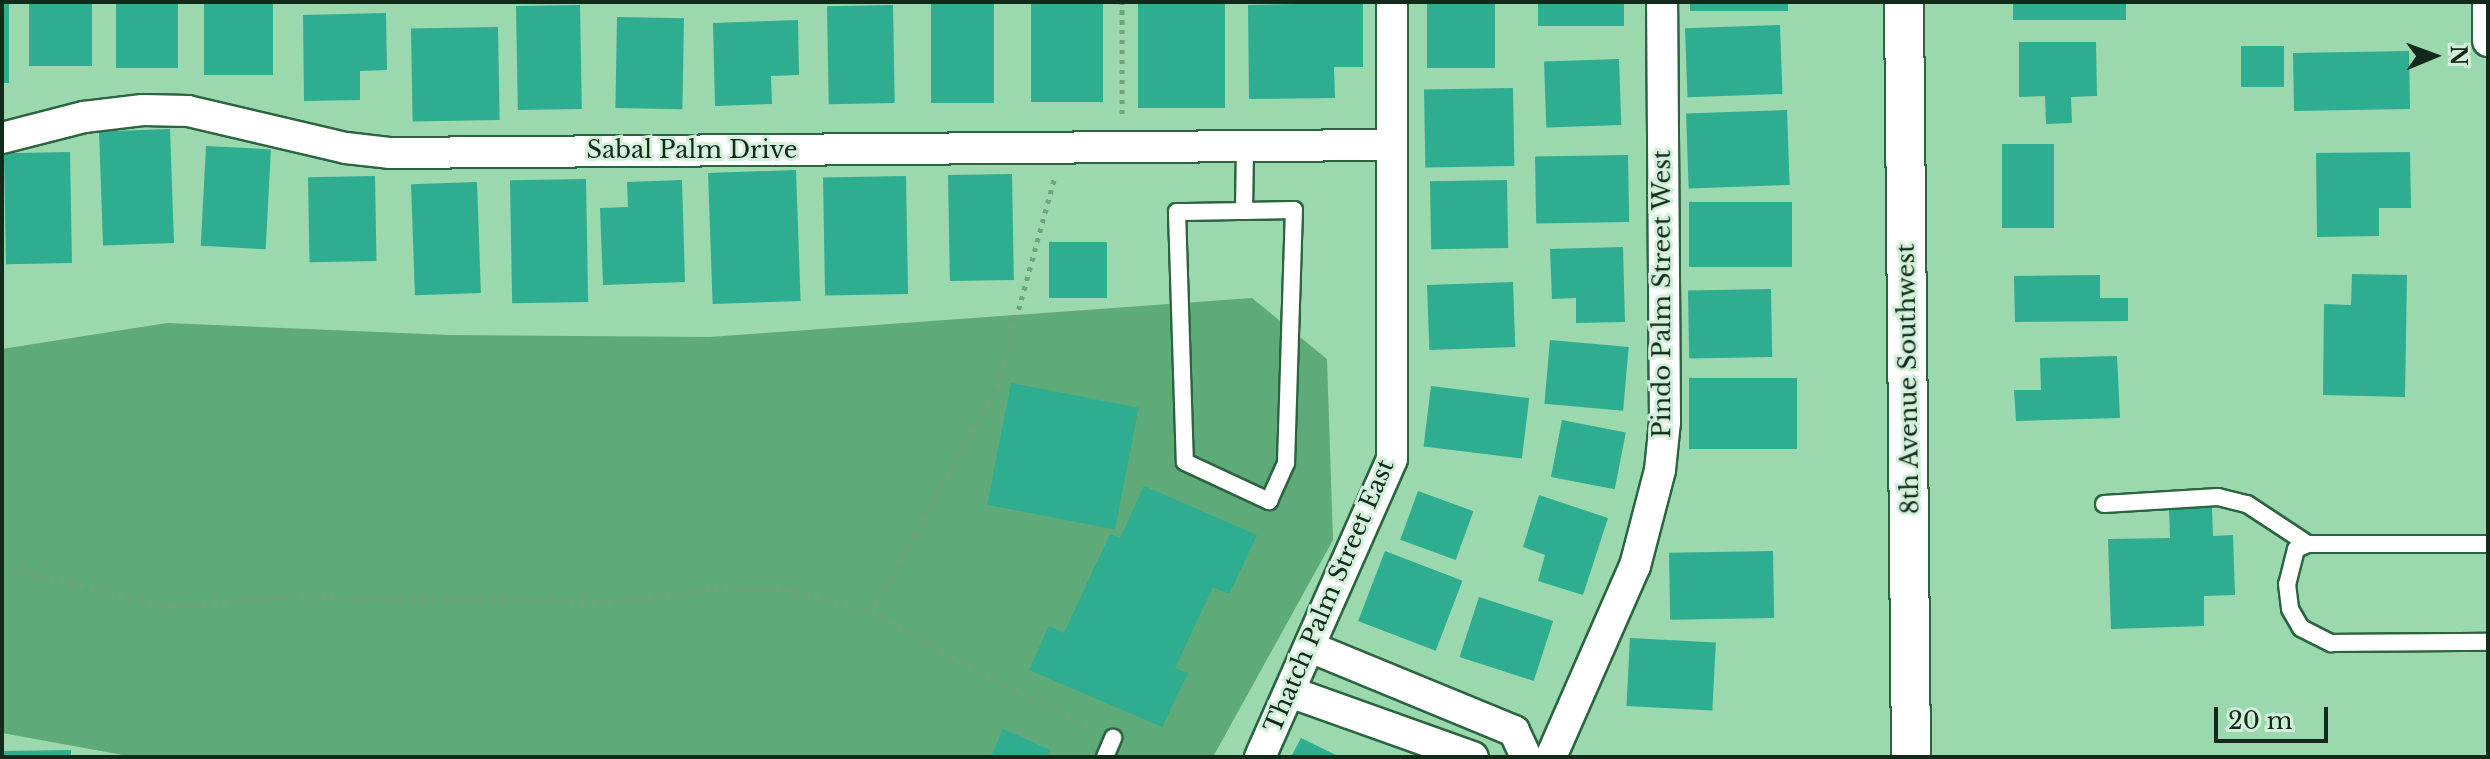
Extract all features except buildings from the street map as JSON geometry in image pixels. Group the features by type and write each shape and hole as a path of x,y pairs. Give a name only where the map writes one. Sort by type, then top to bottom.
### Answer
{"street":[{"name":"Thatch Palm Street East","path":"1260,757 1392,459 1392,2"},
{"name":"Pindo Palm Street West","path":"1551,757 1635,566 1660,470 1665,422 1662,2"},
{"name":"8th Avenue Southwest","path":"1904,2 1911,757"},
{"path":"2488,2 2488,41"},
{"name":"Sabal Palm Drive","path":"2,138 84,117 143,110 188,111 346,148 389,153 1391,145"},
{"path":"1310,647 1514,731 1526,757"},
{"path":"1290,692 1473,757"}],"lane":[{"path":"1244,211 1245,146"},
{"path":"1294,210 1286,463 1269,501 1185,462 1177,212 1244,211 1294,210"},
{"path":"2104,504 2218,497 2247,504 2308,544"},
{"path":"2488,544 2308,544 2296,549 2287,584 2290,609 2301,628 2317,638 2351,644 2488,642"},
{"path":"1105,757 1113,738"}],"path":[{"path":"872,611 998,385 1063,147 1125,112 1122,2"},
{"path":"2,567 173,607 281,596 607,602 715,588 786,589 872,611 977,671 1113,738"}],"green space":[{"path":"1252,298 1327,359 1333,540 1213,757 134,757 2,733 2,349 167,323 449,335 710,337"}]}
